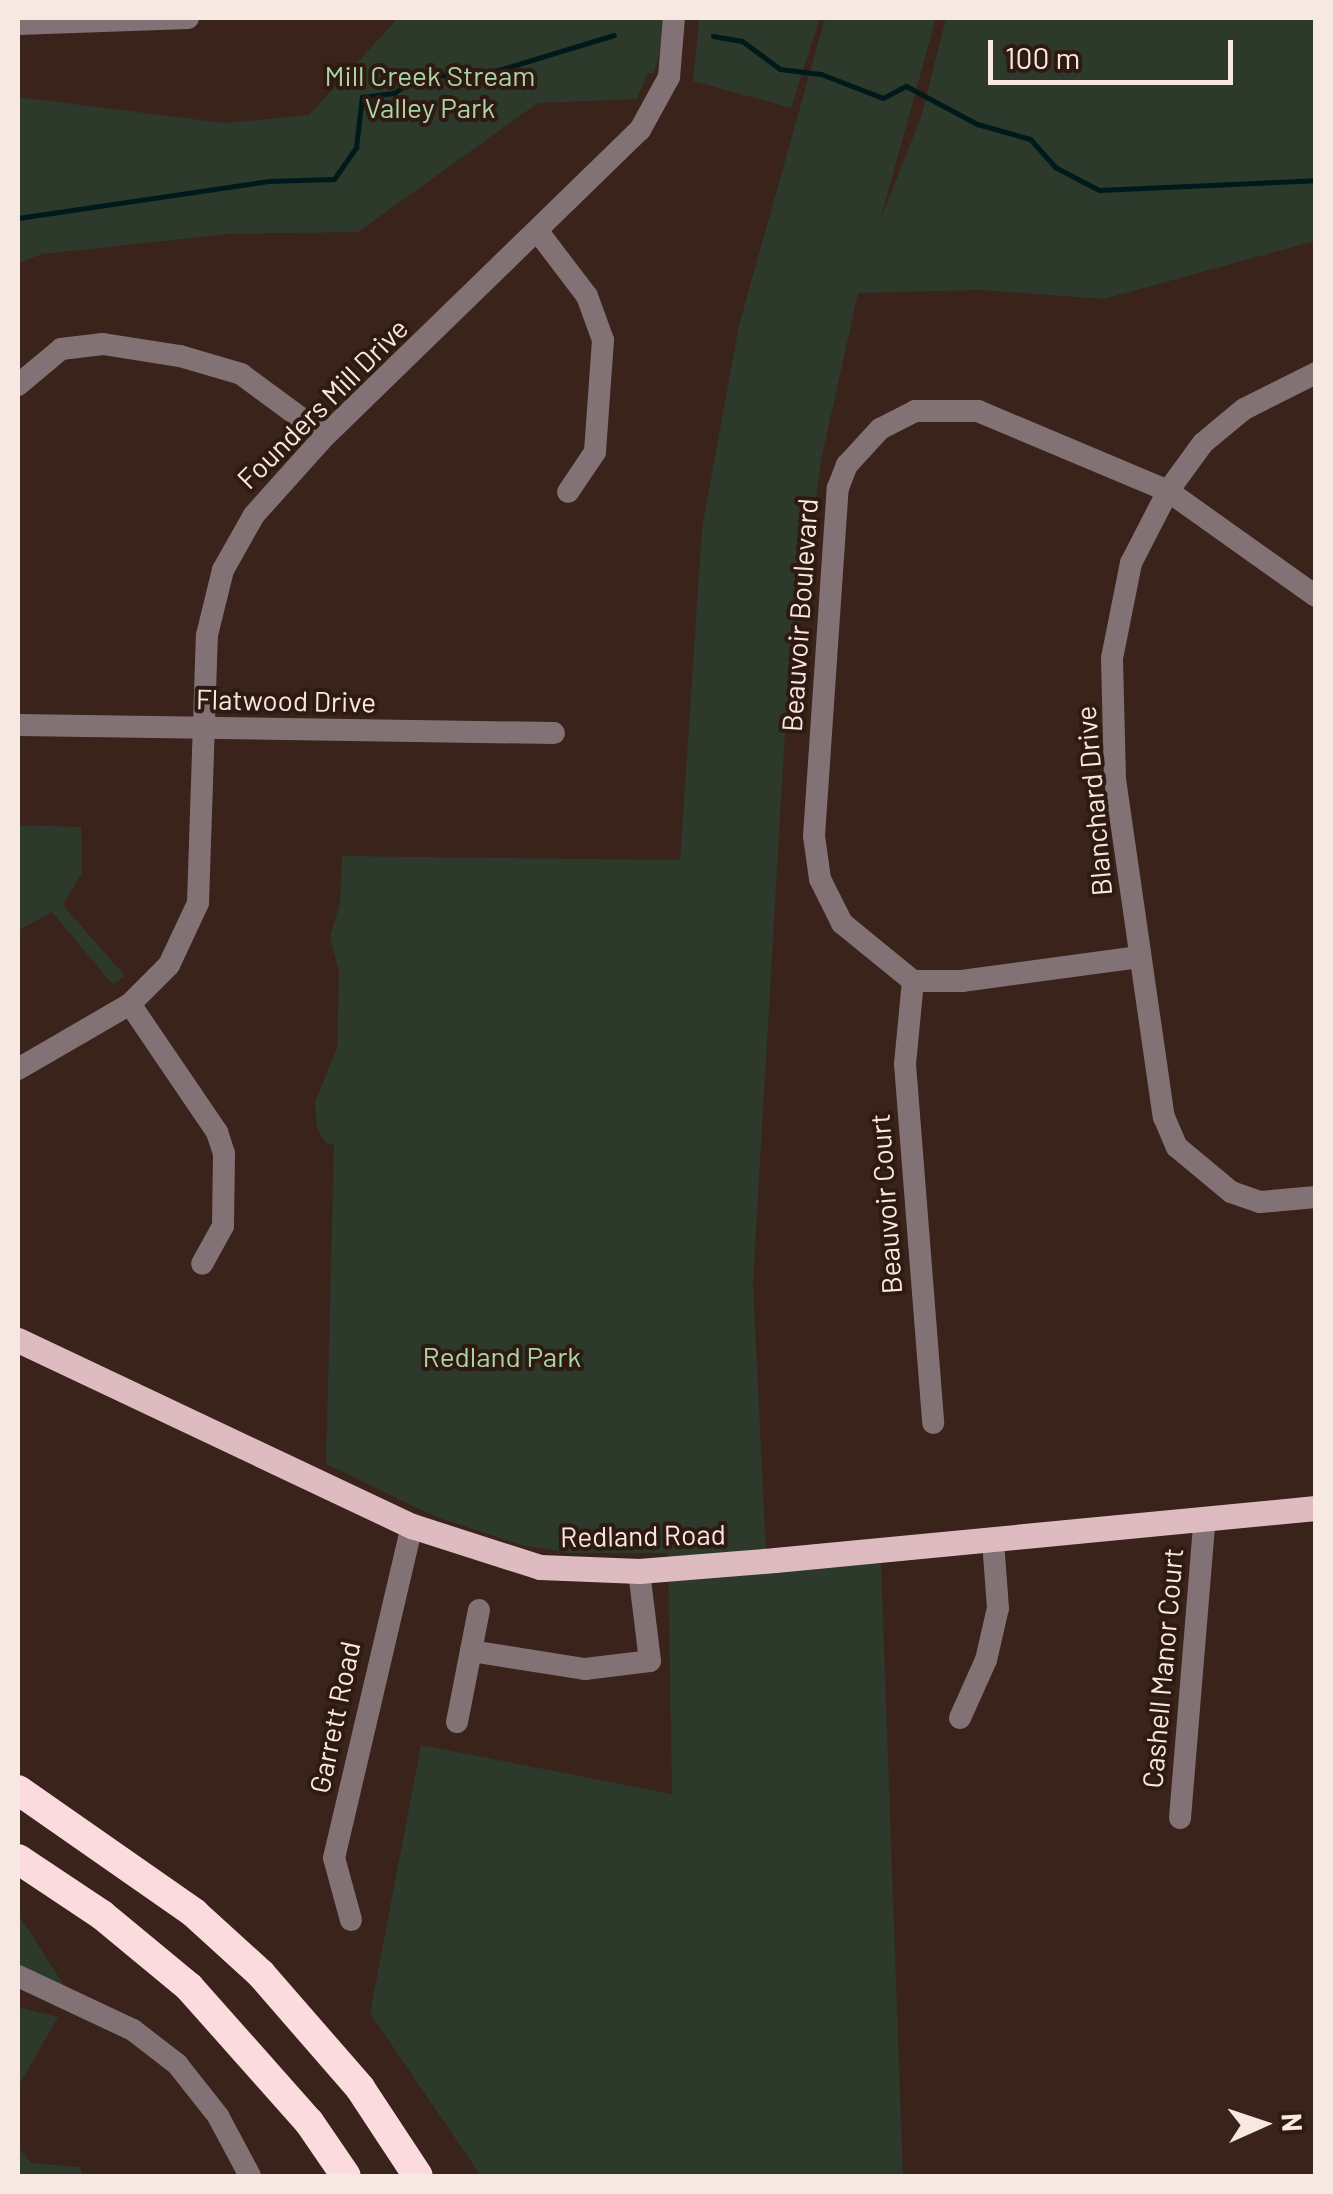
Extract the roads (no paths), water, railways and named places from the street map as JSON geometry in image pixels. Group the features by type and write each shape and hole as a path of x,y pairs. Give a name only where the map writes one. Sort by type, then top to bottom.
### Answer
{"highway":[{"path":"18,1790 163,1890 261,1974 360,2088 418,2176"},
{"path":"18,1859 102,1915 189,1987 276,2081 346,2176"}],"main road":[{"name":"Redland Road","path":"18,1340 412,1526 513,1562 639,1571 1204,1523 1316,1508"}],"street":[{"path":"18,24 188,18"},
{"name":"Founders Mill Drive","path":"18,1070 130,1004 169,965 198,904 207,635 223,570 254,515 325,436 539,232 658,105 670,78 674,18"},
{"path":"539,232 587,296 603,340 595,452 568,492"},
{"path":"18,385 60,350 102,344 180,356 241,374 325,436"},
{"name":"Blanchard Drive","path":"1316,373 1244,408 1203,443 1168,491 1131,562 1112,658 1115,779 1164,1116 1177,1147 1204,1174 1245,1198 1260,1202 1316,1197"},
{"name":"Beauvoir Boulevard","path":"913,981 842,923 820,879 814,836 838,488 847,464 880,429 915,411 956,407 1058,441 1168,491 1316,596"},
{"name":"Flatwood Drive","path":"18,725 554,733"},
{"path":"913,981 962,981 1139,956"},
{"name":"Beauvoir Court","path":"913,981 905,1064 933,1423"},
{"path":"130,1004 218,1132 224,1154 224,1226 202,1264"},
{"name":"Cashell Manor Court","path":"1180,1818 1204,1523"},
{"name":"Garrett Road","path":"351,1920 334,1858 412,1526"},
{"path":"960,1718 986,1660 998,1608 993,1542"},
{"path":"471,1651 584,1669 650,1662 639,1571"},
{"path":"457,1722 478,1610"},
{"path":"18,1976 133,2030 177,2064 218,2116 250,2176"}],"waterway":[{"path":"18,218 269,181 334,179 356,147 362,97 394,93 420,75 479,76 614,35"},
{"path":"713,36 742,41 780,69 821,74 883,98 906,86 977,124 1030,139 1055,167 1099,190 1316,180"}],"park label":[{"name":"Mill Creek Stream Valley Park","path":"430,91"},
{"name":"Redland Park","path":"502,1356"}]}
